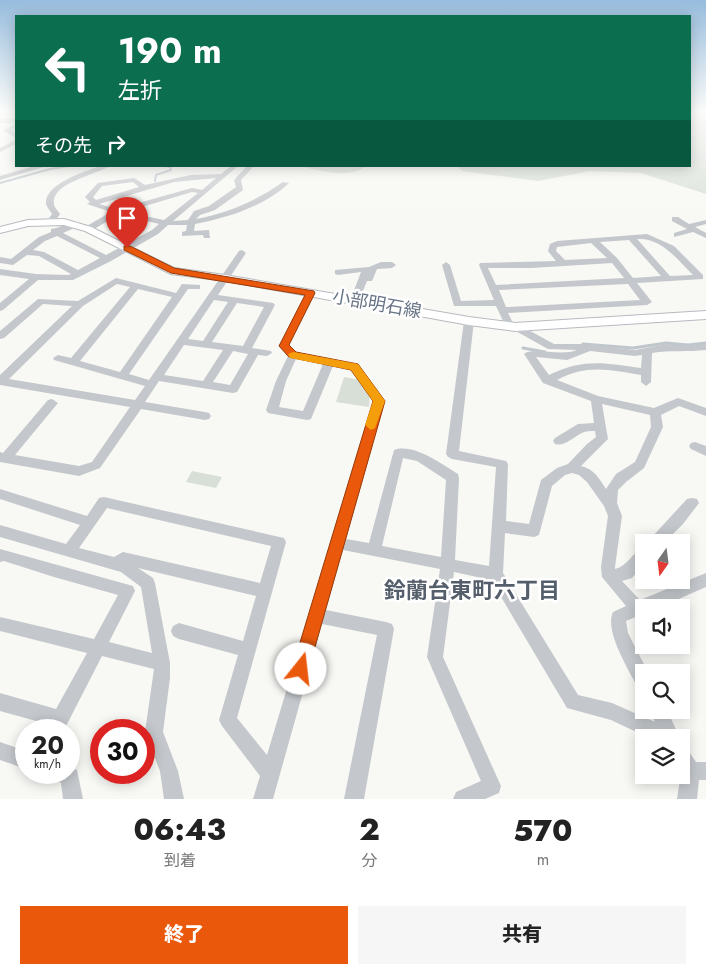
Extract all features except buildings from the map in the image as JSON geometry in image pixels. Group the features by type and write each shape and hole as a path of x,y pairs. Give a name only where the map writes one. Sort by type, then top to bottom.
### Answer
{"main road":[{"name":"小部明石線","path":"0,230 28,223 76,224 171,270 469,321 515,327 706,315"}],"street":[{"path":"0,178 40,167"},
{"path":"104,167 78,177 53,192 48,199 49,207 56,214 49,224 57,232 108,259"},
{"path":"205,174 214,167"},
{"path":"0,272 36,277 70,278 155,232 234,167"},
{"path":"206,236 206,232 187,233 191,221 197,214 212,208 240,188 237,180 250,167"},
{"path":"223,176 205,174 144,188 91,204 166,223 206,220 234,212 285,183"},
{"path":"95,203 89,197 100,184 134,180 144,188"},
{"path":"88,229 119,211 192,190 204,192"},
{"path":"675,219 706,236"},
{"path":"677,235 706,222"},
{"path":"0,260 13,262 42,239 76,224"},
{"path":"493,288 700,278 671,248 647,236 560,243 553,246 552,251 563,263"},
{"path":"631,237 668,279"},
{"path":"446,265 457,304 501,307 647,302 614,260 593,240"},
{"path":"26,252 41,254 78,274"},
{"path":"3,457 79,471 96,465 242,253"},
{"path":"614,260 483,264 508,323 552,346 583,347 635,353 667,347 689,349 706,347"},
{"path":"358,301 373,267 381,264 392,264"},
{"path":"338,272 367,269 358,301"},
{"path":"0,308 36,277"},
{"path":"0,381 80,304 116,281 178,296"},
{"path":"73,362 136,286"},
{"path":"122,376 185,286 197,287"},
{"path":"263,799 379,401 354,367 293,355 284,346 310,293"},
{"path":"0,294 13,296"},
{"path":"58,358 122,376 233,389 270,305 211,297"},
{"path":"206,344 234,300"},
{"path":"0,336 41,301 80,304"},
{"path":"469,321 452,454 502,464 496,574 572,702 612,712 652,729"},
{"path":"181,341 267,353"},
{"path":"583,347 576,356 567,358 529,354 547,380 596,399 655,413 678,402 706,412"},
{"path":"206,385 230,348"},
{"path":"547,380 569,369 596,365 647,377 648,351"},
{"path":"293,355 281,382 272,410 307,416 329,362"},
{"path":"0,381 138,403 205,416"},
{"path":"572,468 591,447 602,439 596,399"},
{"path":"3,457 52,403"},
{"path":"610,503 612,489 621,478 640,465 657,427 655,413"},
{"path":"559,441 582,427 600,427"},
{"path":"374,550 398,454 420,457 453,478 448,564 435,657 492,786 463,799"},
{"path":"499,526 534,531 546,484 561,471 572,468 583,471 592,478 610,503 615,516 608,567 609,577 635,606"},
{"path":"0,494 89,522"},
{"path":"68,552 104,502 279,542 228,720 270,774"},
{"path":"664,534 692,503"},
{"path":"0,531 125,567 148,582 162,663 162,678 154,732 169,771 174,799"},
{"path":"338,543 496,574"},
{"path":"0,556 2,554 54,572 128,591 60,719"},
{"path":"116,565 123,558 265,591"},
{"path":"609,577 627,573 635,564"},
{"path":"661,599 706,580"},
{"path":"635,610 618,617 620,634 635,664"},
{"path":"316,616 386,629 354,799"},
{"path":"0,624 162,663"},
{"path":"179,632 248,650"},
{"path":"0,702 44,719"},
{"path":"0,751 15,756"},
{"path":"687,799 698,771"},
{"path":"71,784 73,799"}],"shaded area":[{"path":"691,148 706,148 706,194 641,173 590,171 538,181 462,171 458,167 691,167"},
{"path":"304,167 364,167 343,173"},
{"path":"344,377 360,380 370,394 369,407 336,402"},
{"path":"192,471 222,477 216,488 186,482"}],"waterway":[{"path":"0,183 63,167"},
{"path":"155,181 156,175 171,170 170,167"},
{"path":"580,347 583,344 633,348 666,343 688,345 706,343"},
{"path":"523,348 545,352"}],"slow traffic":[{"path":"294,355 354,367 379,401 371,425"}],"district":[{"name":"鈴蘭台東町六丁目","path":"472,590"}],"route":[{"path":"127,248 161,267 171,270 310,293 284,346 293,355 354,367 379,401 301,669"}]}
